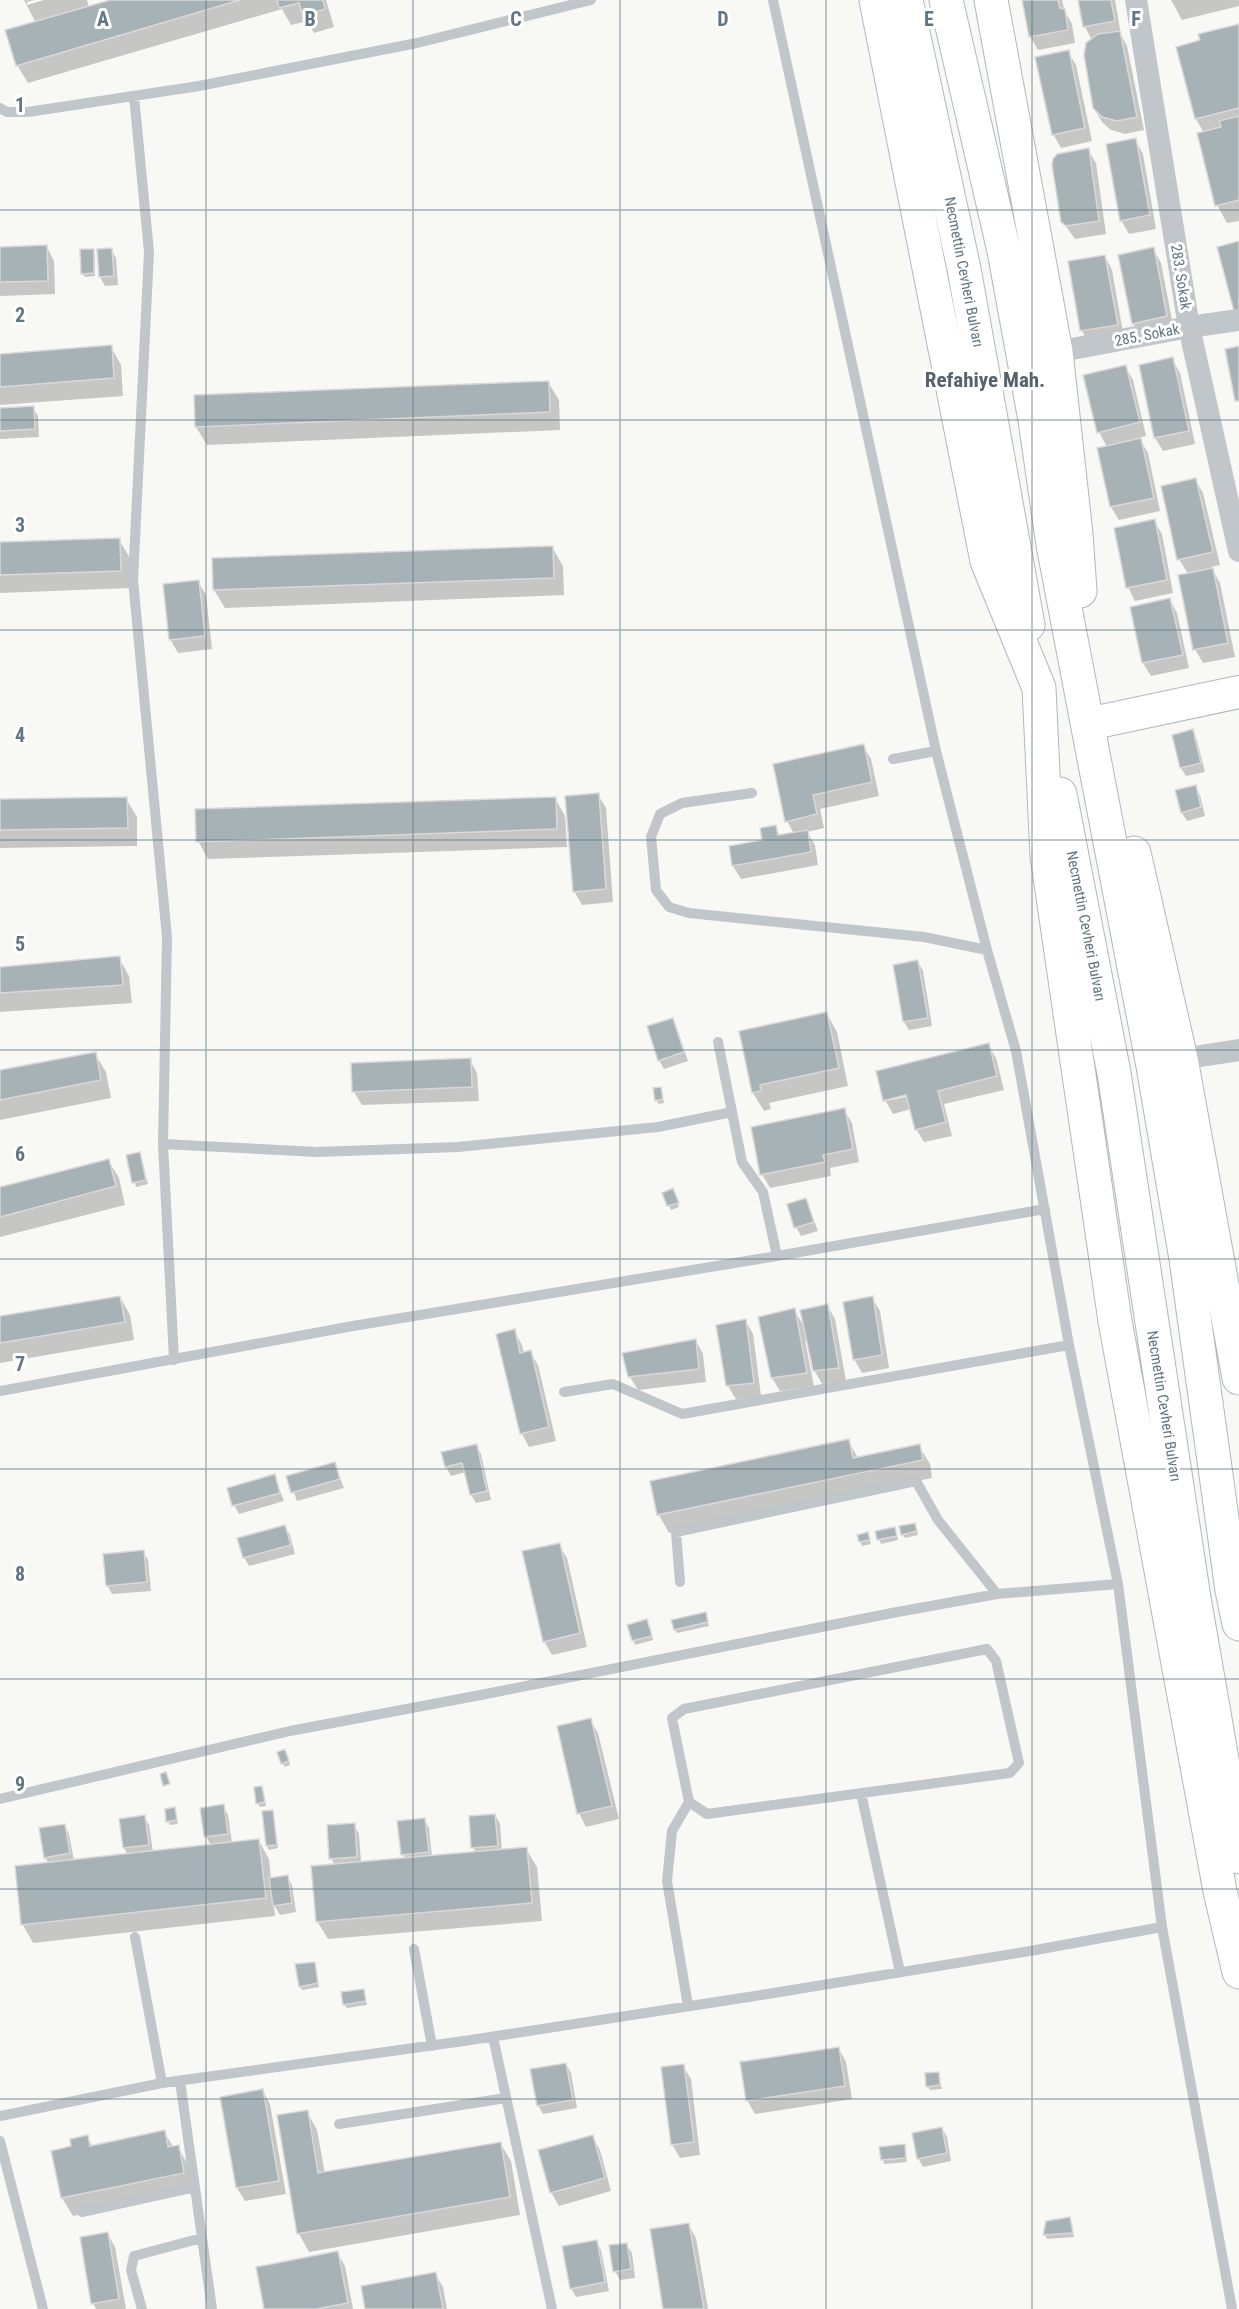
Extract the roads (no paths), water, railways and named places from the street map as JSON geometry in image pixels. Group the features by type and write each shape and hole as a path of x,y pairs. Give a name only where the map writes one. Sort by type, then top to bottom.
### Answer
{"main road":[{"path":"876,0 987,561 1039,688 1047,856 1113,1309 1220,1891 1239,1972"},
{"name":"Necmettin Cevheri Bulvarı","path":"906,0 964,269 1039,688 1114,1073 1194,1598 1239,1857"},
{"path":"946,0 1004,252 1035,420 1053,544 1153,1066 1180,1225 1239,1624"},
{"path":"991,0 1056,352 1076,534 1088,724 1135,854 1181,1059 1239,1378"},
{"path":"1088,724 1239,692"},
{"path":"1220,1891 1239,1918"}],"street":[{"name":"283. Sokak","path":"1136,0 1189,327 1239,551"},
{"name":"285. Sokak","path":"1056,352 1239,320"},
{"path":"1181,1059 1239,1050"}],"lane":[{"path":"0,108 7,112 28,112 199,86 417,43 591,0"},
{"path":"773,0 936,751 987,950 1016,1051 1069,1345 1118,1584 1162,1927 1232,2309"},
{"path":"134,96 149,252 133,580 166,937 164,1144 174,1360"},
{"path":"893,759 936,751"},
{"path":"752,793 682,803 660,814 651,837 657,890 669,907 689,913 924,937 987,950"},
{"path":"718,1042 742,1162 763,1192 777,1256"},
{"path":"164,1144 317,1152 458,1147 658,1126 732,1112"},
{"path":"0,1391 353,1326 1045,1209"},
{"path":"564,1392 613,1384 682,1414 1069,1345"},
{"path":"680,1582 676,1532 916,1481 938,1520 997,1594"},
{"path":"0,1800 290,1731 892,1613 997,1594 1118,1584"},
{"path":"688,2006 667,1881 672,1831 689,1802 672,1718 684,1709 987,1649 996,1661 1018,1763 1010,1773 707,1814 689,1802"},
{"path":"861,1793 900,1972"},
{"path":"0,2116 162,2083 493,2037 900,1972 1162,1927"},
{"path":"135,1937 162,2083"},
{"path":"414,1949 432,2046"},
{"path":"493,2037 552,2309"},
{"path":"180,2081 212,2309"},
{"path":"339,2124 506,2098"},
{"path":"0,2141 43,2309"},
{"path":"82,2212 195,2187"},
{"path":"142,2309 131,2270 134,2256 202,2238"}],"district":[{"name":"Refahiye Mah.","path":"985,380"}]}
